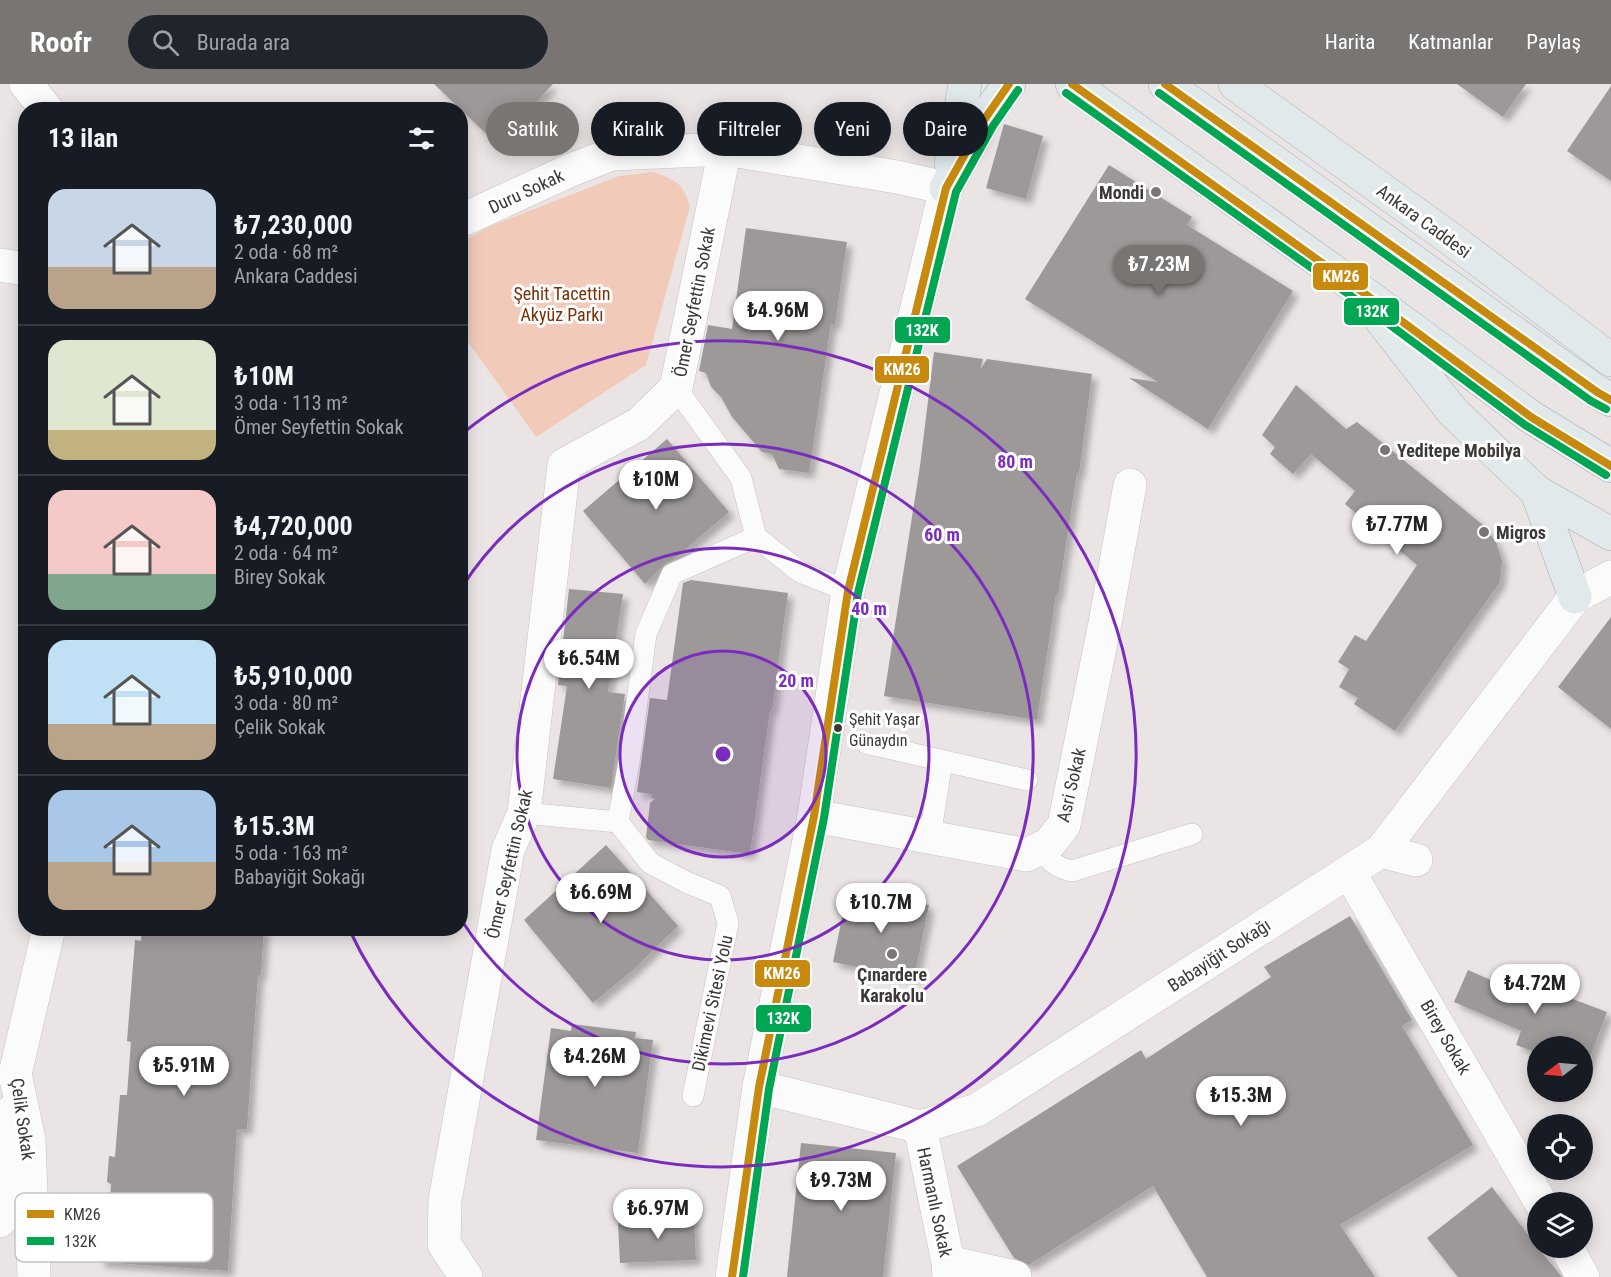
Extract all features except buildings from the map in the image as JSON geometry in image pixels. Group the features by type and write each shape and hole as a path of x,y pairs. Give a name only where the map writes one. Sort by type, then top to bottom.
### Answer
{"main road":[{"path":"946,188 950,127 948,84"},
{"path":"946,188 965,84"},
{"path":"946,188 985,84"},
{"path":"946,188 984,120 1009,84"},
{"path":"1072,84 1358,288 1531,417 1611,466"},
{"path":"1165,84 1611,400"},
{"name":"Ankara Caddesi","path":"1235,84 1455,242 1611,360"},
{"path":"1358,288 1453,412 1537,492 1611,534"},
{"path":"1537,492 1575,597"}],"street":[{"path":"26,84 41,102"},
{"name":"Duru Sokak","path":"468,217 612,154 697,149"},
{"name":"Ömer Seyfettin Sokak","path":"466,1277 444,1244 445,1200 508,850 524,813 564,465 639,424 676,388 722,156"},
{"name":"Duru Sokak","path":"772,156 897,177 946,188"},
{"path":"732,1277 759,1087 814,816 848,591 946,188"},
{"path":"0,265 18,268"},
{"name":"Asri Sokak","path":"1041,848 1049,844 1064,825 1130,485"},
{"path":"1575,597 1611,577"},
{"name":"Babayiğit Sokağı","path":"920,1127 976,1110 1381,851 1575,597"},
{"path":"814,816 1027,855 1041,848"},
{"path":"1381,851 1416,860"},
{"name":"Birey Sokak","path":"1349,872 1535,1192"},
{"name":"Çelik Sokak","path":"31,1193 29,1140 15,1074 47,936"},
{"path":"0,1221 15,1074"},
{"path":"759,1087 920,1127"},
{"name":"Harmanlı Sokak","path":"920,1127 948,1269"},
{"path":"1573,1258 1583,1277"},
{"name":"Çelik Sokak","path":"33,1262 34,1277"},
{"path":"948,1269 1015,1277"}],"lane":[{"path":"676,388 741,478 756,537 800,572 848,591"},
{"path":"524,813 618,822 629,762 646,634 672,574 756,537"},
{"path":"866,743 1027,780"},
{"path":"930,837 942,760"},
{"name":"Dikimevi Sitesi Yolu","path":"618,822 650,863 686,882 720,896 728,923 693,1096"},
{"path":"1041,848 1048,859 1058,867 1072,871 1192,834"}],"green space":[{"name":"Şehit Tacettin Akyüz Parkı","path":"653,172 667,177 681,187 690,206 646,365 536,437 468,342 468,238 493,225 619,176"}],"transit line":[{"name":"KM26","path":"732,1277 759,1087 814,816 848,591 946,188 984,120 1009,84"},
{"name":"KM26","path":"1072,84 1357,288 1531,417 1611,466"},
{"name":"KM26","path":"1165,84 1611,400"},
{"name":"132K","path":"743,1277 769,1089 824,818 858,593 956,192 993,126 1018,90"},
{"name":"132K","path":"1066,93 1351,296 1525,425 1606,475"},
{"name":"132K","path":"1159,93 1591,401 1606,409"}],"place":[{"name":"Mondi","path":"1156,192"},
{"name":"Yeditepe Mobilya","path":"1385,450"},
{"name":"Migros","path":"1484,532"},
{"name":"Şehit Yaşar Günaydın","path":"838,728"},
{"name":"Çınardere Karakolu","path":"892,954"}]}
